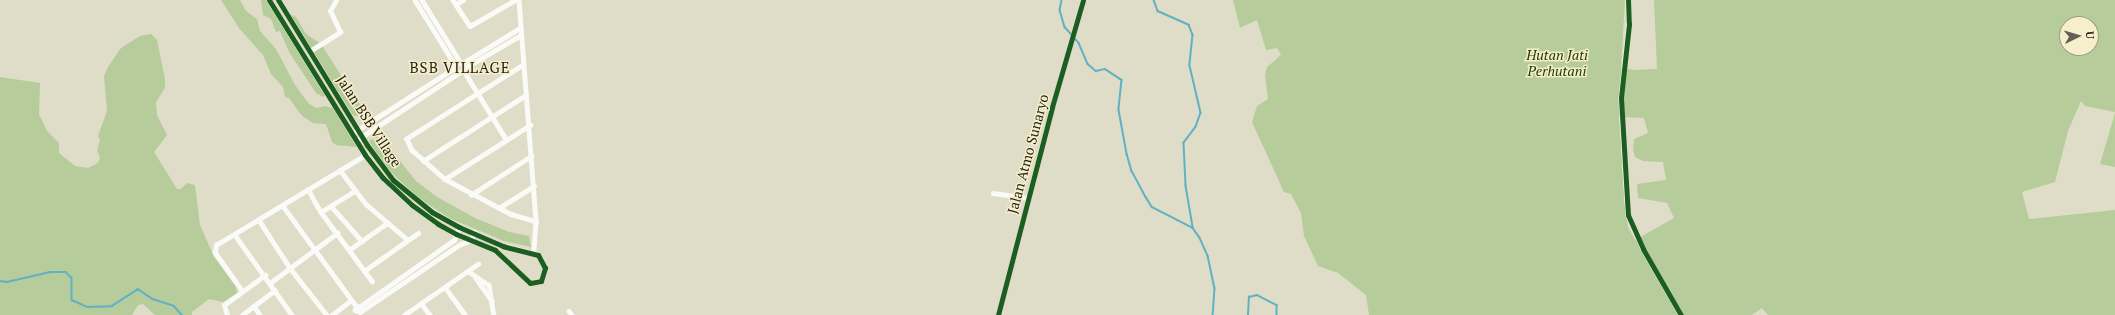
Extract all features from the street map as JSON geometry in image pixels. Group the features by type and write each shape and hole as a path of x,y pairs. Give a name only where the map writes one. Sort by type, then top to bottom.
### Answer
{"street":[{"path":"269,0 365,155 398,194 456,234 502,254 530,283 538,283 544,274 543,262 534,253 536,220 534,186 530,125 523,65 518,0"},
{"name":"Jalan BSB Village","path":"278,0 362,136 386,172 401,188 432,212 459,227 503,246 534,253"},
{"path":"310,51 340,32 330,11 336,0"},
{"path":"415,0 461,67"},
{"path":"422,0 461,67 506,139"},
{"path":"463,0 454,2 470,26 515,0"},
{"name":"Jalan Atmo Sunaryo","path":"998,315 1083,0"},
{"path":"1628,0 1629,24 1621,98 1628,215 1633,230 1681,315"},
{"path":"357,140 461,67 520,28"},
{"path":"352,133 461,67 521,36"},
{"path":"523,65 408,137 412,150 445,179 471,195 511,214 536,220"},
{"path":"423,161 492,116 526,96"},
{"path":"368,123 373,129"},
{"path":"445,179 530,125"},
{"path":"242,290 214,249 308,189 365,155"},
{"path":"471,195 531,156"},
{"path":"340,170 355,191 387,223 408,240"},
{"path":"499,208 534,186"},
{"path":"308,189 321,212 372,282"},
{"path":"321,212 355,191"},
{"path":"993,193 1029,198"},
{"path":"283,206 313,250 360,311"},
{"path":"331,206 362,241"},
{"path":"260,220 290,268 327,315"},
{"path":"349,250 387,223"},
{"path":"360,311 454,240 459,227"},
{"path":"364,271 418,233"},
{"path":"360,311 459,246 471,240 474,233"},
{"path":"270,283 313,250 337,234"},
{"path":"235,235 292,315"},
{"path":"454,240 459,246"},
{"path":"404,315 478,264"},
{"path":"468,271 489,286 494,315"},
{"path":"227,315 224,305 264,275"},
{"path":"476,278 492,302"},
{"path":"445,287 466,315"},
{"path":"242,315 275,290"},
{"path":"332,315 351,300"},
{"path":"421,303 430,315"},
{"path":"254,306 260,315"}],"green space":[{"path":"221,0 240,0 246,11 257,19 260,31 276,49 295,85 309,104 317,108 325,106 333,108 357,147 336,145 332,142 326,124 313,123 302,116 289,98 285,97 283,87 271,74 263,55 239,28"},
{"path":"261,0 268,0 327,94 323,97 316,93 289,52 280,31 276,32 271,19 263,15"},
{"name":"Hutan Jati Perhutani","path":"1233,0 1625,0 1621,68 1634,70 1657,69 1654,0 2115,0 2115,112 2085,106 2081,101 2068,131 2055,182 2022,192 2029,219 2115,210 2115,315 1768,315 1762,308 1752,315 1369,315 1366,295 1338,273 1318,266 1304,236 1301,213 1291,194 1284,192 1252,122 1257,106 1268,99 1265,75 1267,67 1281,55 1277,48 1266,50 1257,20 1240,28","holes":["1619,117 1644,118 1648,133 1634,139 1633,150 1635,157 1643,161 1663,162 1666,180 1637,184 1638,198 1667,203 1674,218 1635,240 1628,227 1624,198"]},
{"path":"291,15 296,17 306,34 321,44 360,105 360,115 354,116 352,114"},
{"path":"151,34 157,40 165,79 165,88 156,102 157,115 167,135 154,152 177,189 181,189 187,183 195,185 200,225 214,257 236,287 237,293 223,302 209,299 192,312 192,315 155,315 143,304 138,305 132,315 0,315 0,77 40,83 39,114 47,131 59,143 59,153 75,166 88,168 98,163 100,158 97,150 100,140 98,136 107,111 104,76 108,67 121,48 140,36"},
{"path":"2115,113 2115,167 2100,164"},
{"path":"377,137 383,140 416,181 437,197 475,218 509,232 529,236 531,247 504,241 449,218 416,196 390,171 378,156 369,141"}],"waterway":[{"path":"1062,0 1060,10 1065,27 1079,43 1088,64 1096,71 1105,69 1122,80 1119,110 1127,154 1132,171 1146,197 1152,207 1193,228 1200,238 1208,256 1215,288 1213,315"},
{"path":"1154,0 1158,11 1189,25 1193,35 1190,66 1201,113 1196,127 1184,143 1186,186 1193,227"},
{"path":"0,281 7,282 50,272 66,272 72,278 72,300 88,307 112,306 138,289 153,299 174,306 182,315"},
{"path":"1248,315 1249,297 1257,295 1277,305 1277,315"}],"cycle path":[{"path":"269,0 365,155 383,178 412,205 438,224 456,234 495,250 530,283 541,281 545,268 538,255 503,246 459,227 432,212 393,180 367,145 278,0"},
{"path":"998,315 1052,107 1083,0"},
{"path":"1628,0 1629,24 1621,98 1628,215 1643,249 1681,315"}],"district":[{"name":"BSB VILLAGE","path":"460,68"}]}
